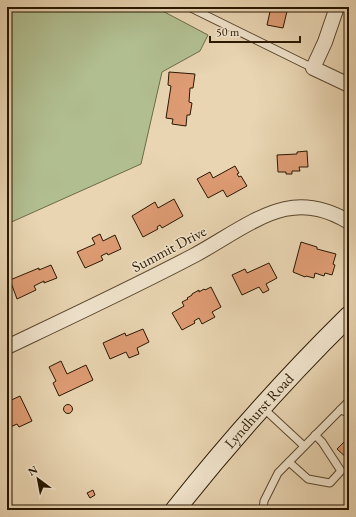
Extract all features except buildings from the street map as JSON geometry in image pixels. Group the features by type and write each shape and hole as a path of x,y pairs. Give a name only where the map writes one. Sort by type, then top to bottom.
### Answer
{"main road":[{"name":"Lyndhurst Road","path":"176,510 262,407 349,316"}],"street":[{"path":"336,7 325,42 313,68 349,85"},
{"name":"Summit Drive","path":"7,347 135,286 270,214 285,209 300,207 319,209 334,213 349,222"}],"lane":[{"path":"189,7 313,68"},
{"path":"263,510 264,501 278,473 349,402"},
{"path":"262,407 304,446"},
{"path":"340,410 349,414"},
{"path":"289,462 308,479 330,483 341,471 322,442 315,436"}],"green space":[{"path":"7,7 155,7 208,35 200,51 162,72 141,164 7,224"}]}
